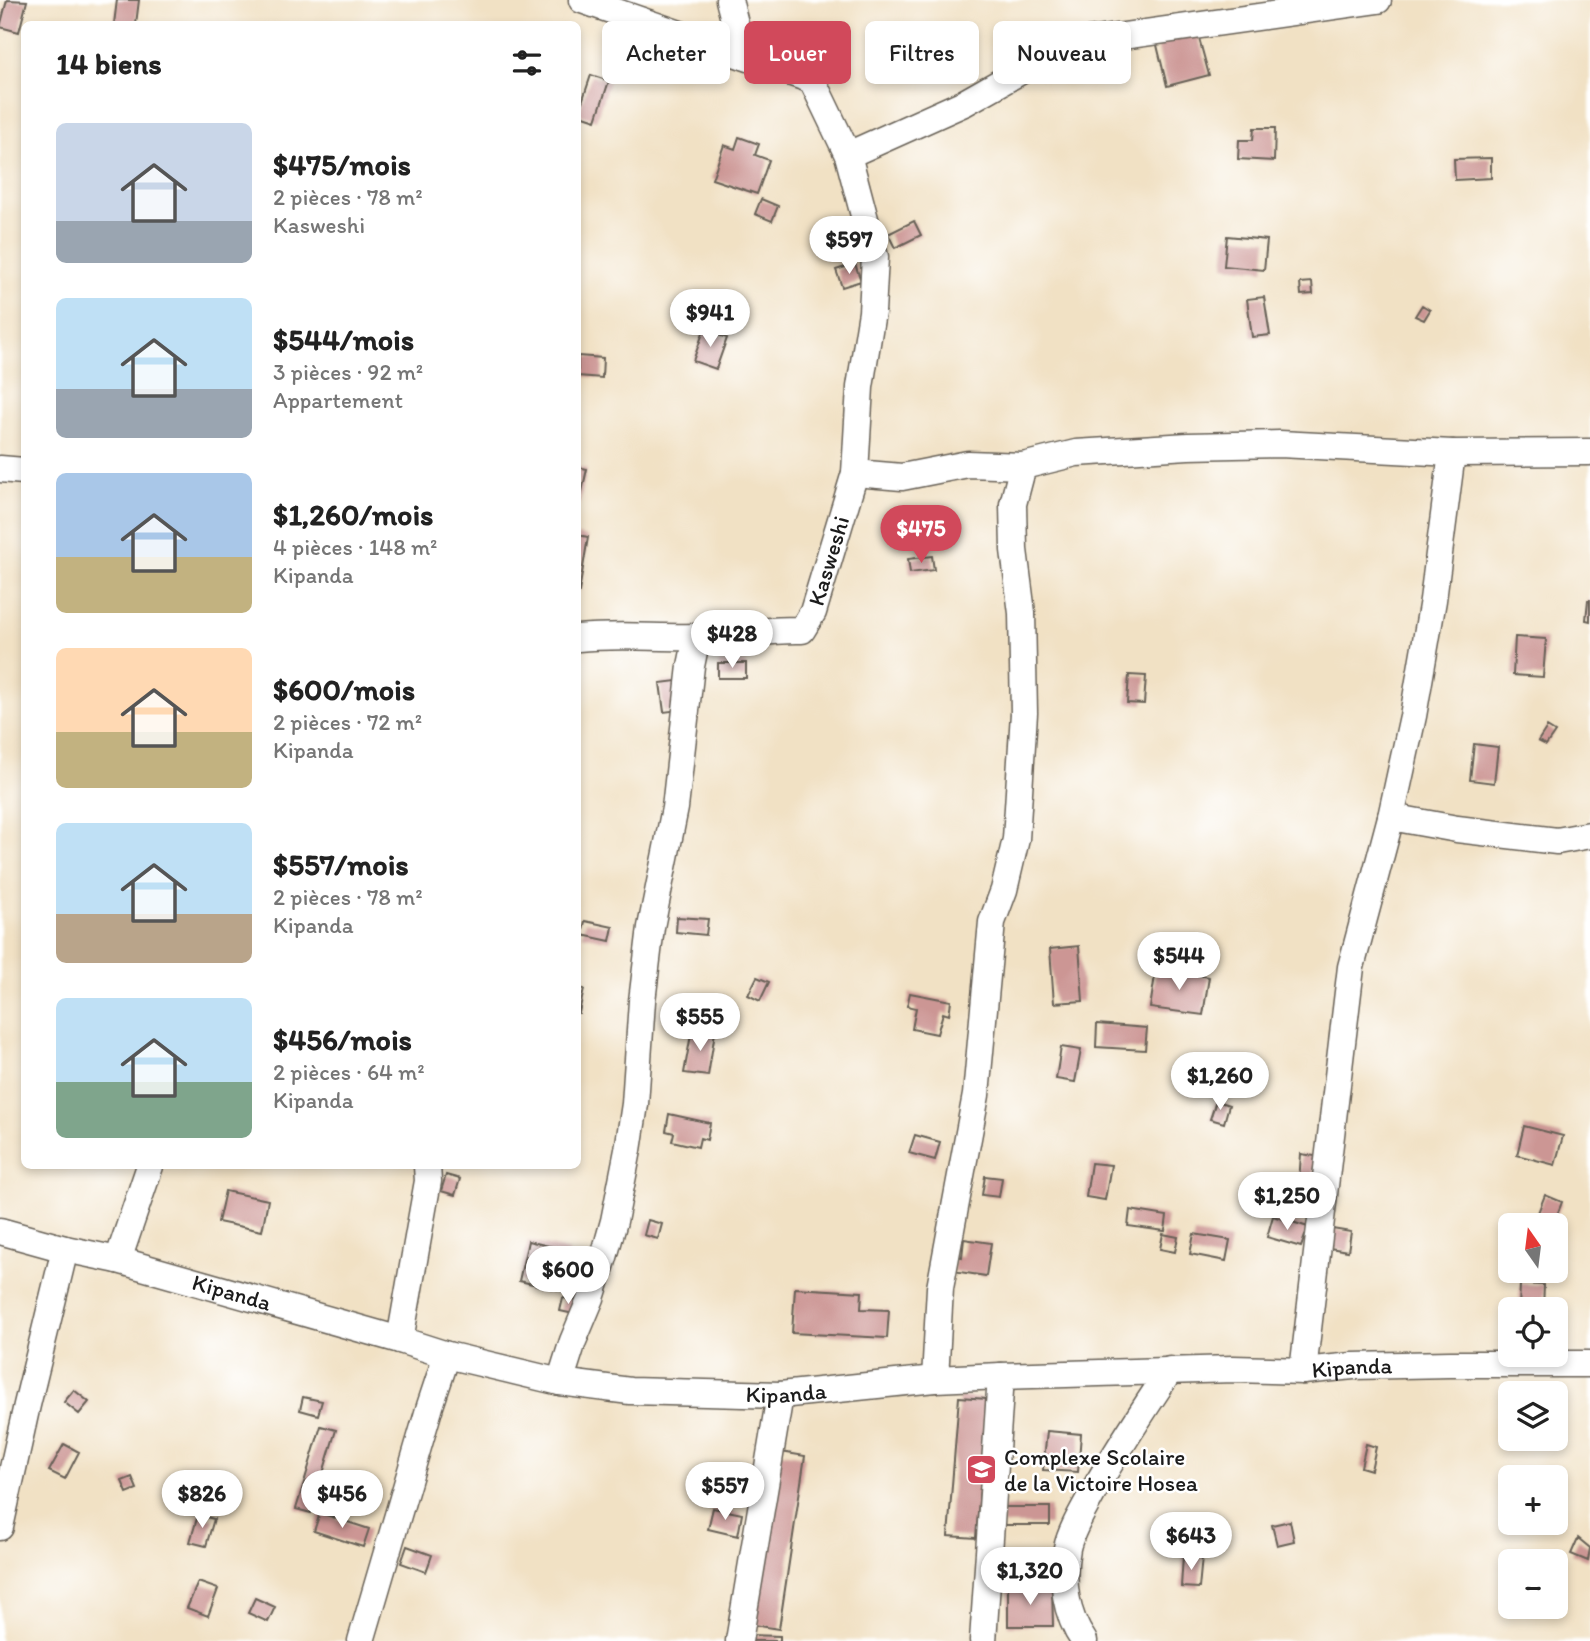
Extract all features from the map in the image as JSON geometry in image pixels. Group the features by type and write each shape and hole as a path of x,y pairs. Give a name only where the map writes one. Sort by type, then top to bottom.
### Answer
{"street":[{"path":"582,0 812,80 848,155 875,257 872,312 860,387 855,473 902,477 968,464 1023,466 1076,453 1188,446 1280,444 1452,453 1590,452"},
{"path":"729,0 743,55"},
{"path":"848,155 964,103 1066,47 1088,41 1378,0"},
{"path":"1303,1371 1351,967 1391,817 1413,716 1431,613 1452,453"},
{"path":"934,1379 940,1288 976,1095 992,922 1004,890 1016,839 1024,713 1022,613 1014,550 1013,504 1023,466"},
{"path":"0,469 21,471"},
{"name":"Kasweshi","path":"581,638 639,635 697,637 802,630 813,612 855,473"},
{"path":"560,1382 604,1257 628,1150 635,1104 642,1001 651,927 676,808 691,666 697,637"},
{"path":"1391,817 1457,829 1557,841 1590,835"},
{"path":"118,1260 149,1169"},
{"path":"400,1340 426,1190 427,1169"},
{"name":"Kipanda","path":"0,1231 118,1260 447,1355 560,1382 630,1391 780,1395 934,1379 1001,1376 1233,1368 1303,1371 1381,1365 1590,1364"},
{"path":"0,1527 65,1249"},
{"path":"361,1641 447,1355"},
{"path":"1084,1641 1075,1628 1065,1598 1067,1548 1081,1515 1114,1455 1170,1370"},
{"path":"984,1641 1001,1376"},
{"path":"739,1641 780,1395"}],"building":[{"path":"7,0 27,1 19,32 0,27"},
{"path":"117,0 139,0 136,21 114,21"},
{"path":"1197,31 1209,75 1167,86 1156,41"},
{"path":"591,75 602,79 602,84 608,84 596,120 581,115 581,105"},
{"path":"1254,128 1275,128 1274,161 1238,159 1239,140 1253,140"},
{"path":"739,137 759,144 755,155 769,160 757,194 712,179 724,145 735,149"},
{"path":"1491,158 1491,178 1455,180 1454,159"},
{"path":"761,199 778,206 772,221 755,214"},
{"path":"914,221 921,235 895,248 888,234"},
{"path":"1227,236 1267,240 1264,270 1224,266"},
{"path":"855,264 861,281 842,287 836,270"},
{"path":"1312,282 1313,294 1301,295 1300,283"},
{"path":"1264,297 1270,335 1252,337 1247,299"},
{"path":"1422,305 1430,310 1424,320 1415,316"},
{"path":"704,330 727,338 716,369 693,361"},
{"path":"581,356 603,358 602,378 581,376"},
{"path":"581,468 587,469 581,496"},
{"path":"581,536 588,537 581,580"},
{"path":"932,556 934,570 910,573 908,559"},
{"path":"1590,600 1590,621 1586,620"},
{"path":"1515,637 1546,639 1543,677 1513,675"},
{"path":"718,663 746,663 746,678 718,678"},
{"path":"1129,675 1146,676 1144,704 1127,703"},
{"path":"676,681 680,710 664,712 660,683"},
{"path":"1547,727 1555,732 1546,745 1538,741"},
{"path":"1474,744 1498,747 1494,783 1470,780"},
{"path":"677,917 708,919 706,935 676,932"},
{"path":"585,921 613,927 610,941 582,935"},
{"path":"1079,946 1083,1001 1054,1003 1050,949"},
{"path":"1156,969 1209,977 1203,1015 1150,1008"},
{"path":"757,977 769,982 760,1001 748,995"},
{"path":"910,993 951,1001 949,1015 943,1013 937,1034 912,1029 916,1008 907,1006"},
{"path":"1097,1024 1147,1028 1145,1050 1096,1047"},
{"path":"692,1029 715,1032 708,1076 684,1073"},
{"path":"1061,1047 1081,1050 1075,1082 1056,1079"},
{"path":"1216,1101 1229,1105 1224,1123 1210,1119"},
{"path":"669,1114 710,1123 707,1140 700,1138 698,1147 672,1141 674,1133 666,1131"},
{"path":"1524,1126 1563,1136 1555,1165 1517,1155"},
{"path":"915,1135 940,1142 935,1160 909,1153"},
{"path":"1301,1154 1315,1156 1311,1199 1298,1197"},
{"path":"1091,1163 1111,1165 1105,1200 1086,1197"},
{"path":"446,1175 460,1179 455,1195 441,1191"},
{"path":"985,1176 1002,1178 999,1197 982,1195"},
{"path":"225,1191 268,1200 262,1231 218,1222"},
{"path":"1545,1195 1562,1202 1558,1213 1538,1213"},
{"path":"1130,1210 1167,1216 1165,1231 1128,1226"},
{"path":"1273,1216 1308,1227 1301,1247 1267,1237"},
{"path":"648,1220 662,1224 658,1239 644,1235"},
{"path":"1326,1228 1351,1232 1348,1251 1323,1247"},
{"path":"1163,1234 1178,1237 1175,1252 1160,1249"},
{"path":"1194,1234 1230,1240 1226,1261 1190,1254"},
{"path":"964,1239 991,1243 986,1276 953,1271 955,1256 962,1257"},
{"path":"528,1241 569,1251 560,1290 519,1281"},
{"path":"1520,1284 1544,1285 1544,1297 1519,1297"},
{"path":"795,1288 862,1292 861,1309 889,1310 887,1338 792,1333"},
{"path":"563,1298 576,1300 574,1314 560,1311"},
{"path":"74,1390 89,1402 79,1414 64,1402"},
{"path":"303,1397 322,1401 318,1415 300,1410"},
{"path":"959,1397 987,1399 976,1538 948,1536"},
{"path":"321,1426 336,1430 311,1513 296,1509"},
{"path":"1047,1431 1081,1434 1078,1472 1043,1470"},
{"path":"64,1444 79,1452 65,1479 49,1471"},
{"path":"1366,1444 1376,1447 1371,1470 1361,1467"},
{"path":"775,1451 805,1456 779,1629 748,1624"},
{"path":"132,1477 137,1489 127,1493 122,1481"},
{"path":"1002,1507 1050,1507 1050,1525 1003,1525"},
{"path":"713,1508 742,1514 738,1536 708,1529"},
{"path":"320,1513 369,1529 363,1547 314,1531"},
{"path":"198,1515 214,1519 206,1546 190,1542"},
{"path":"1290,1521 1294,1541 1277,1545 1272,1525"},
{"path":"1578,1538 1590,1548 1588,1561 1571,1554"},
{"path":"407,1546 432,1555 426,1572 401,1563"},
{"path":"1183,1556 1202,1557 1199,1588 1181,1587"},
{"path":"198,1582 218,1589 208,1616 187,1608"},
{"path":"1008,1587 1052,1587 1053,1626 1008,1626"},
{"path":"255,1598 275,1607 268,1622 248,1613"},
{"path":"749,1635 780,1636 780,1641 749,1641"}],"place":[{"name":"Complexe Scolaire de la Victoire Hosea","path":"981,1470"}]}
